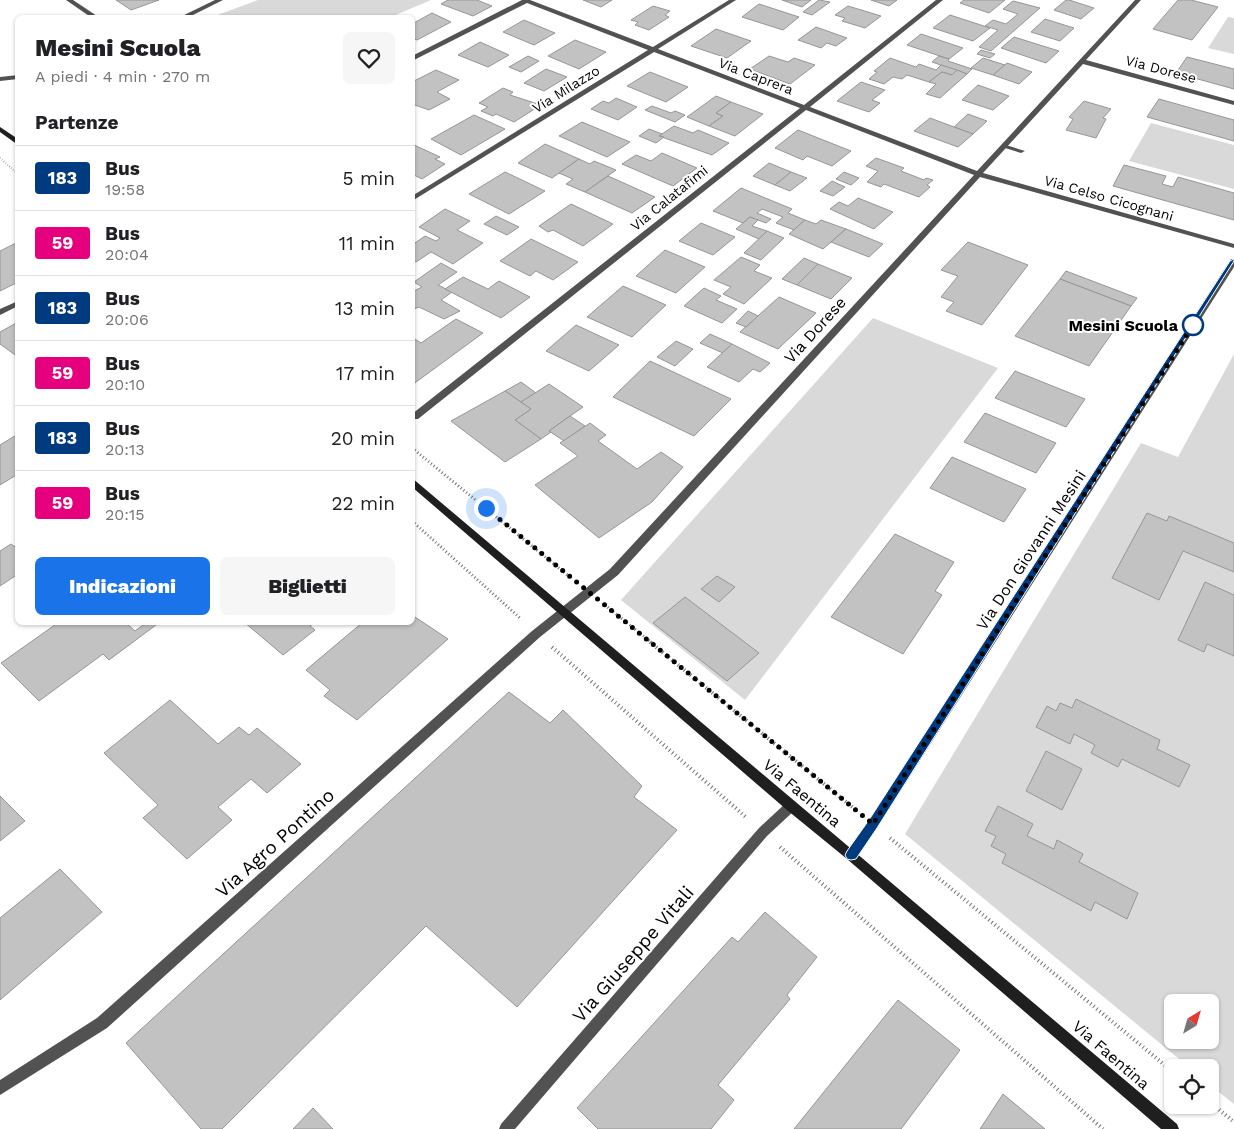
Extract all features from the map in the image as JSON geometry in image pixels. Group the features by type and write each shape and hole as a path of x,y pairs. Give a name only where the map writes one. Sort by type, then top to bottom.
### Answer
{"street":[{"path":"68,0 92,15"},
{"path":"188,15 220,0"},
{"path":"415,57 526,0"},
{"name":"Via Caprera","path":"526,0 978,174"},
{"name":"Via Milazzo","path":"415,197 733,0"},
{"name":"Via Calatafimi","path":"415,416 940,0"},
{"name":"Via Dorese","path":"564,611 590,593 614,572 1138,0"},
{"name":"Via Dorese","path":"1081,61 1234,103"},
{"path":"0,79 15,77"},
{"path":"0,129 15,141"},
{"path":"1004,146 1021,151"},
{"name":"Via Celso Cicognani","path":"978,174 1234,246"},
{"name":"Via Don Giovanni Mesini","path":"851,855 873,824 1234,261"},
{"path":"0,312 15,304"},
{"name":"Via Faentina","path":"415,484 1172,1129"},
{"name":"Via Agro Pontino","path":"0,1088 102,1023 564,611"},
{"name":"Via Giuseppe Vitali","path":"506,1129 763,832 791,806"}],"path":[{"path":"0,158 15,171"},
{"path":"415,450 1164,1064"},
{"path":"1219,1110 1234,1122"}],"shaded area":[{"path":"258,0 431,0 396,15 217,15"},
{"path":"1228,17 1234,18 1234,54 1208,48"},
{"path":"1151,123 1234,145 1234,189 1129,161"},
{"path":"873,318 998,368 745,700 621,600"},
{"path":"1234,354 1234,1104 1219,1092 1219,1059 1179,1059 1167,1049 1219,1049 1219,994 1164,994 1164,1046 905,834 1141,443 1178,457"}],"building":[{"path":"116,0 159,0 131,10"},
{"path":"448,0 477,0 492,6 473,16 441,4"},
{"path":"583,0 612,0 601,7"},
{"path":"782,0 811,0 802,7"},
{"path":"819,0 830,2 812,15 803,12"},
{"path":"871,0 897,0 889,6"},
{"path":"964,0 1005,0 989,13 960,3"},
{"path":"1066,0 1094,8 1081,19 1054,10"},
{"path":"1178,0 1191,0 1218,7 1192,40 1153,29"},
{"path":"1013,1 1040,8 991,51 979,47 998,30 985,26 993,20 1006,24 1018,14 1003,9"},
{"path":"759,4 799,17 783,30 742,17"},
{"path":"653,6 670,11 665,15 669,17 649,30 635,25 638,22 631,20"},
{"path":"848,6 881,16 865,28 842,21 845,18 835,15"},
{"path":"432,13 451,22 417,40 415,39 415,22"},
{"path":"950,15 990,28 973,41 933,28"},
{"path":"1045,19 1074,28 1060,41 1031,32"},
{"path":"524,20 555,33 534,45 503,32"},
{"path":"816,27 847,38 836,46 827,43 821,48 798,40"},
{"path":"716,29 751,41 727,58 691,46"},
{"path":"921,34 963,48 949,59 907,45"},
{"path":"1014,37 1059,51 1046,63 1001,48"},
{"path":"575,40 606,52 579,69 548,56"},
{"path":"480,42 509,55 488,67 458,55"},
{"path":"981,50 995,54 990,58 977,54"},
{"path":"528,56 539,61 521,72 509,67"},
{"path":"769,56 788,62 794,58 815,65 790,84 750,69"},
{"path":"939,56 972,69 967,74 932,62"},
{"path":"1187,57 1234,69 1234,89 1176,73"},
{"path":"890,58 916,67 919,64 936,70 941,65 957,70 952,75 942,72 929,82 907,75 902,79 893,77 884,84 869,79 877,72 874,71"},
{"path":"983,58 1005,65 993,75 971,68"},
{"path":"1007,63 1032,72 1019,84 993,75"},
{"path":"546,69 567,77 544,91 524,83"},
{"path":"436,70 459,80 437,92 450,99 429,110 415,105 415,80"},
{"path":"957,70 967,74 940,98 926,94 936,84 929,82 942,72 952,75"},
{"path":"650,72 688,87 666,102 627,86"},
{"path":"861,82 885,90 872,100 880,103 869,112 837,101"},
{"path":"978,85 1009,96 993,110 962,100"},
{"path":"503,88 513,92 510,95 541,105 514,122 496,114 493,116 481,111 488,107 479,103"},
{"path":"716,96 731,102 716,113 723,116 709,126 687,117"},
{"path":"616,98 637,107 618,120 591,109 603,101 609,103"},
{"path":"1159,99 1234,120 1234,141 1147,117"},
{"path":"1084,101 1111,109 1103,118 1106,119 1096,138 1066,130 1073,119 1069,117"},
{"path":"731,102 763,114 735,136 709,126 723,116 716,113"},
{"path":"652,106 671,113 675,111 685,115 675,122 645,110"},
{"path":"968,114 987,121 973,134 954,127"},
{"path":"474,115 505,129 461,155 431,139"},
{"path":"930,118 973,134 958,147 914,131"},
{"path":"582,122 630,142 607,157 559,136"},
{"path":"674,126 693,133 698,130 729,143 712,155 659,136"},
{"path":"649,129 662,134 659,136 664,137 656,143 639,136"},
{"path":"798,130 851,151 832,166 807,156 803,160 775,148"},
{"path":"545,144 579,159 552,178 518,163"},
{"path":"415,145 440,157 435,159 445,164 422,179 415,176"},
{"path":"662,153 697,168 673,186 622,164 636,155 651,161"},
{"path":"876,158 904,168 901,171 924,180 926,178 933,180 927,185 930,187 919,197 884,184 881,187 867,182 878,171 866,166"},
{"path":"579,159 590,164 594,161 616,170 585,192 566,184 573,179 559,173"},
{"path":"769,163 791,172 775,185 753,176"},
{"path":"1124,165 1166,176 1162,184 1173,187 1178,177 1234,193 1234,220 1113,186"},
{"path":"505,172 545,191 509,214 469,194"},
{"path":"791,172 807,178 790,191 775,185"},
{"path":"844,172 859,178 851,185 836,179"},
{"path":"608,176 655,197 632,213 585,192"},
{"path":"832,181 845,187 833,196 820,191"},
{"path":"741,188 792,209 788,213 805,220 794,230 776,223 783,217 762,209 757,213 771,219 766,223 750,217 743,223 713,211"},
{"path":"858,198 893,212 874,229 830,209 839,202 848,206"},
{"path":"571,204 613,224 583,246 553,230 548,232 539,226"},
{"path":"445,209 470,221 457,230 483,243 453,264 431,252 416,262 415,243 425,236 436,241 440,238 419,227"},
{"path":"496,216 519,227 507,235 484,224"},
{"path":"750,217 758,220 752,226 767,231 759,239 736,229"},
{"path":"805,220 816,224 821,220 846,229 823,249 789,234"},
{"path":"701,223 735,237 713,255 679,241"},
{"path":"846,229 883,244 869,257 831,242"},
{"path":"767,231 784,238 761,260 744,253"},
{"path":"531,239 578,262 553,280 536,271 530,276 500,261"},
{"path":"968,242 1028,265 982,325 946,311 954,302 941,297 958,276 941,270"},
{"path":"15,244 15,284 0,291 0,251"},
{"path":"665,250 705,267 676,293 636,276"},
{"path":"741,257 760,265 754,271 772,278 744,304 723,294 731,287 714,280"},
{"path":"804,258 818,264 797,285 782,279"},
{"path":"441,263 457,272 438,285 452,292 441,300 460,311 444,319 419,307 415,309 415,290 422,287 415,281"},
{"path":"818,264 852,278 831,299 797,285"},
{"path":"1066,271 1137,298 1131,306 1060,279"},
{"path":"463,277 488,289 499,281 530,297 501,318 445,289"},
{"path":"1060,279 1131,306 1089,366 1015,336"},
{"path":"623,286 666,305 632,337 587,317"},
{"path":"704,288 721,296 716,300 737,309 722,323 684,306"},
{"path":"779,297 816,313 778,349 740,332"},
{"path":"748,311 758,316 746,327 736,323"},
{"path":"456,319 483,333 415,383 415,339 421,343"},
{"path":"15,324 15,355 0,344 0,332"},
{"path":"576,325 619,345 589,371 546,351"},
{"path":"710,334 732,344 723,353 700,343"},
{"path":"676,341 693,349 675,366 657,357"},
{"path":"732,344 770,363 760,372 753,369 739,382 707,367"},
{"path":"650,361 731,399 694,436 613,397"},
{"path":"1015,371 1085,399 1066,427 995,398"},
{"path":"521,382 536,393 521,402 505,391"},
{"path":"549,384 583,407 549,431 551,432 541,439 515,420 531,409 521,402"},
{"path":"505,391 531,409 515,420 541,439 505,462 451,421"},
{"path":"985,413 1056,443 1036,473 964,442"},
{"path":"570,416 585,426 564,441 549,431"},
{"path":"590,423 606,435 598,441 637,469 661,452 683,467 652,502 599,538 535,485 578,456 560,443"},
{"path":"15,436 15,476 0,485 0,445"},
{"path":"952,457 1026,489 1004,522 930,488"},
{"path":"1147,513 1167,521 1169,516 1234,543 1234,572 1183,551 1159,600 1112,578"},
{"path":"895,534 954,562 935,591 942,595 903,654 831,617"},
{"path":"11,544 15,547 15,576 0,586 0,551"},
{"path":"717,576 735,587 719,602 701,589"},
{"path":"1205,582 1234,595 1234,656 1207,644 1204,652 1178,640"},
{"path":"685,597 759,653 727,681 653,623"},
{"path":"415,617 448,639 357,720 324,696 330,690 306,670 359,625 415,625"},
{"path":"55,625 128,625 135,631 143,625 156,625 109,660 103,654 39,701 1,663"},
{"path":"248,625 311,625 310,626 315,630 283,655"},
{"path":"509,692 550,723 563,710 642,786 634,797 677,830 517,1007 426,926 222,1129 201,1129 126,1043"},
{"path":"1076,699 1160,740 1157,749 1190,765 1179,787 1122,759 1118,767 1091,753 1095,745 1074,734 1070,744 1036,727 1047,706 1056,711 1060,703 1072,708"},
{"path":"170,700 218,744 239,727 249,735 257,728 301,764 267,793 251,779 218,807 232,820 187,859 143,818 158,805 104,753"},
{"path":"1046,751 1082,769 1062,810 1026,791"},
{"path":"0,796 25,821 0,841"},
{"path":"998,806 1033,824 1027,836 1054,849 1057,840 1083,854 1079,862 1138,893 1127,919 1095,902 1091,911 1002,863 1006,854 991,846 996,836 985,831"},
{"path":"60,869 102,912 0,1000 0,918"},
{"path":"765,912 817,957 787,995 790,999 718,1085 734,1100 711,1129 598,1129 577,1108 732,937 738,942"},
{"path":"898,1000 960,1050 901,1129 794,1129"},
{"path":"1003,1094 1045,1129 980,1129"},
{"path":"313,1108 333,1129 293,1129"}],"bus line":[{"name":"183","path":"851,855 873,824 1234,261"}],"place":[{"name":"Mesini Scuola","path":"1193,325"}],"route":[{"path":"486,508 873,824 1193,325"}]}
